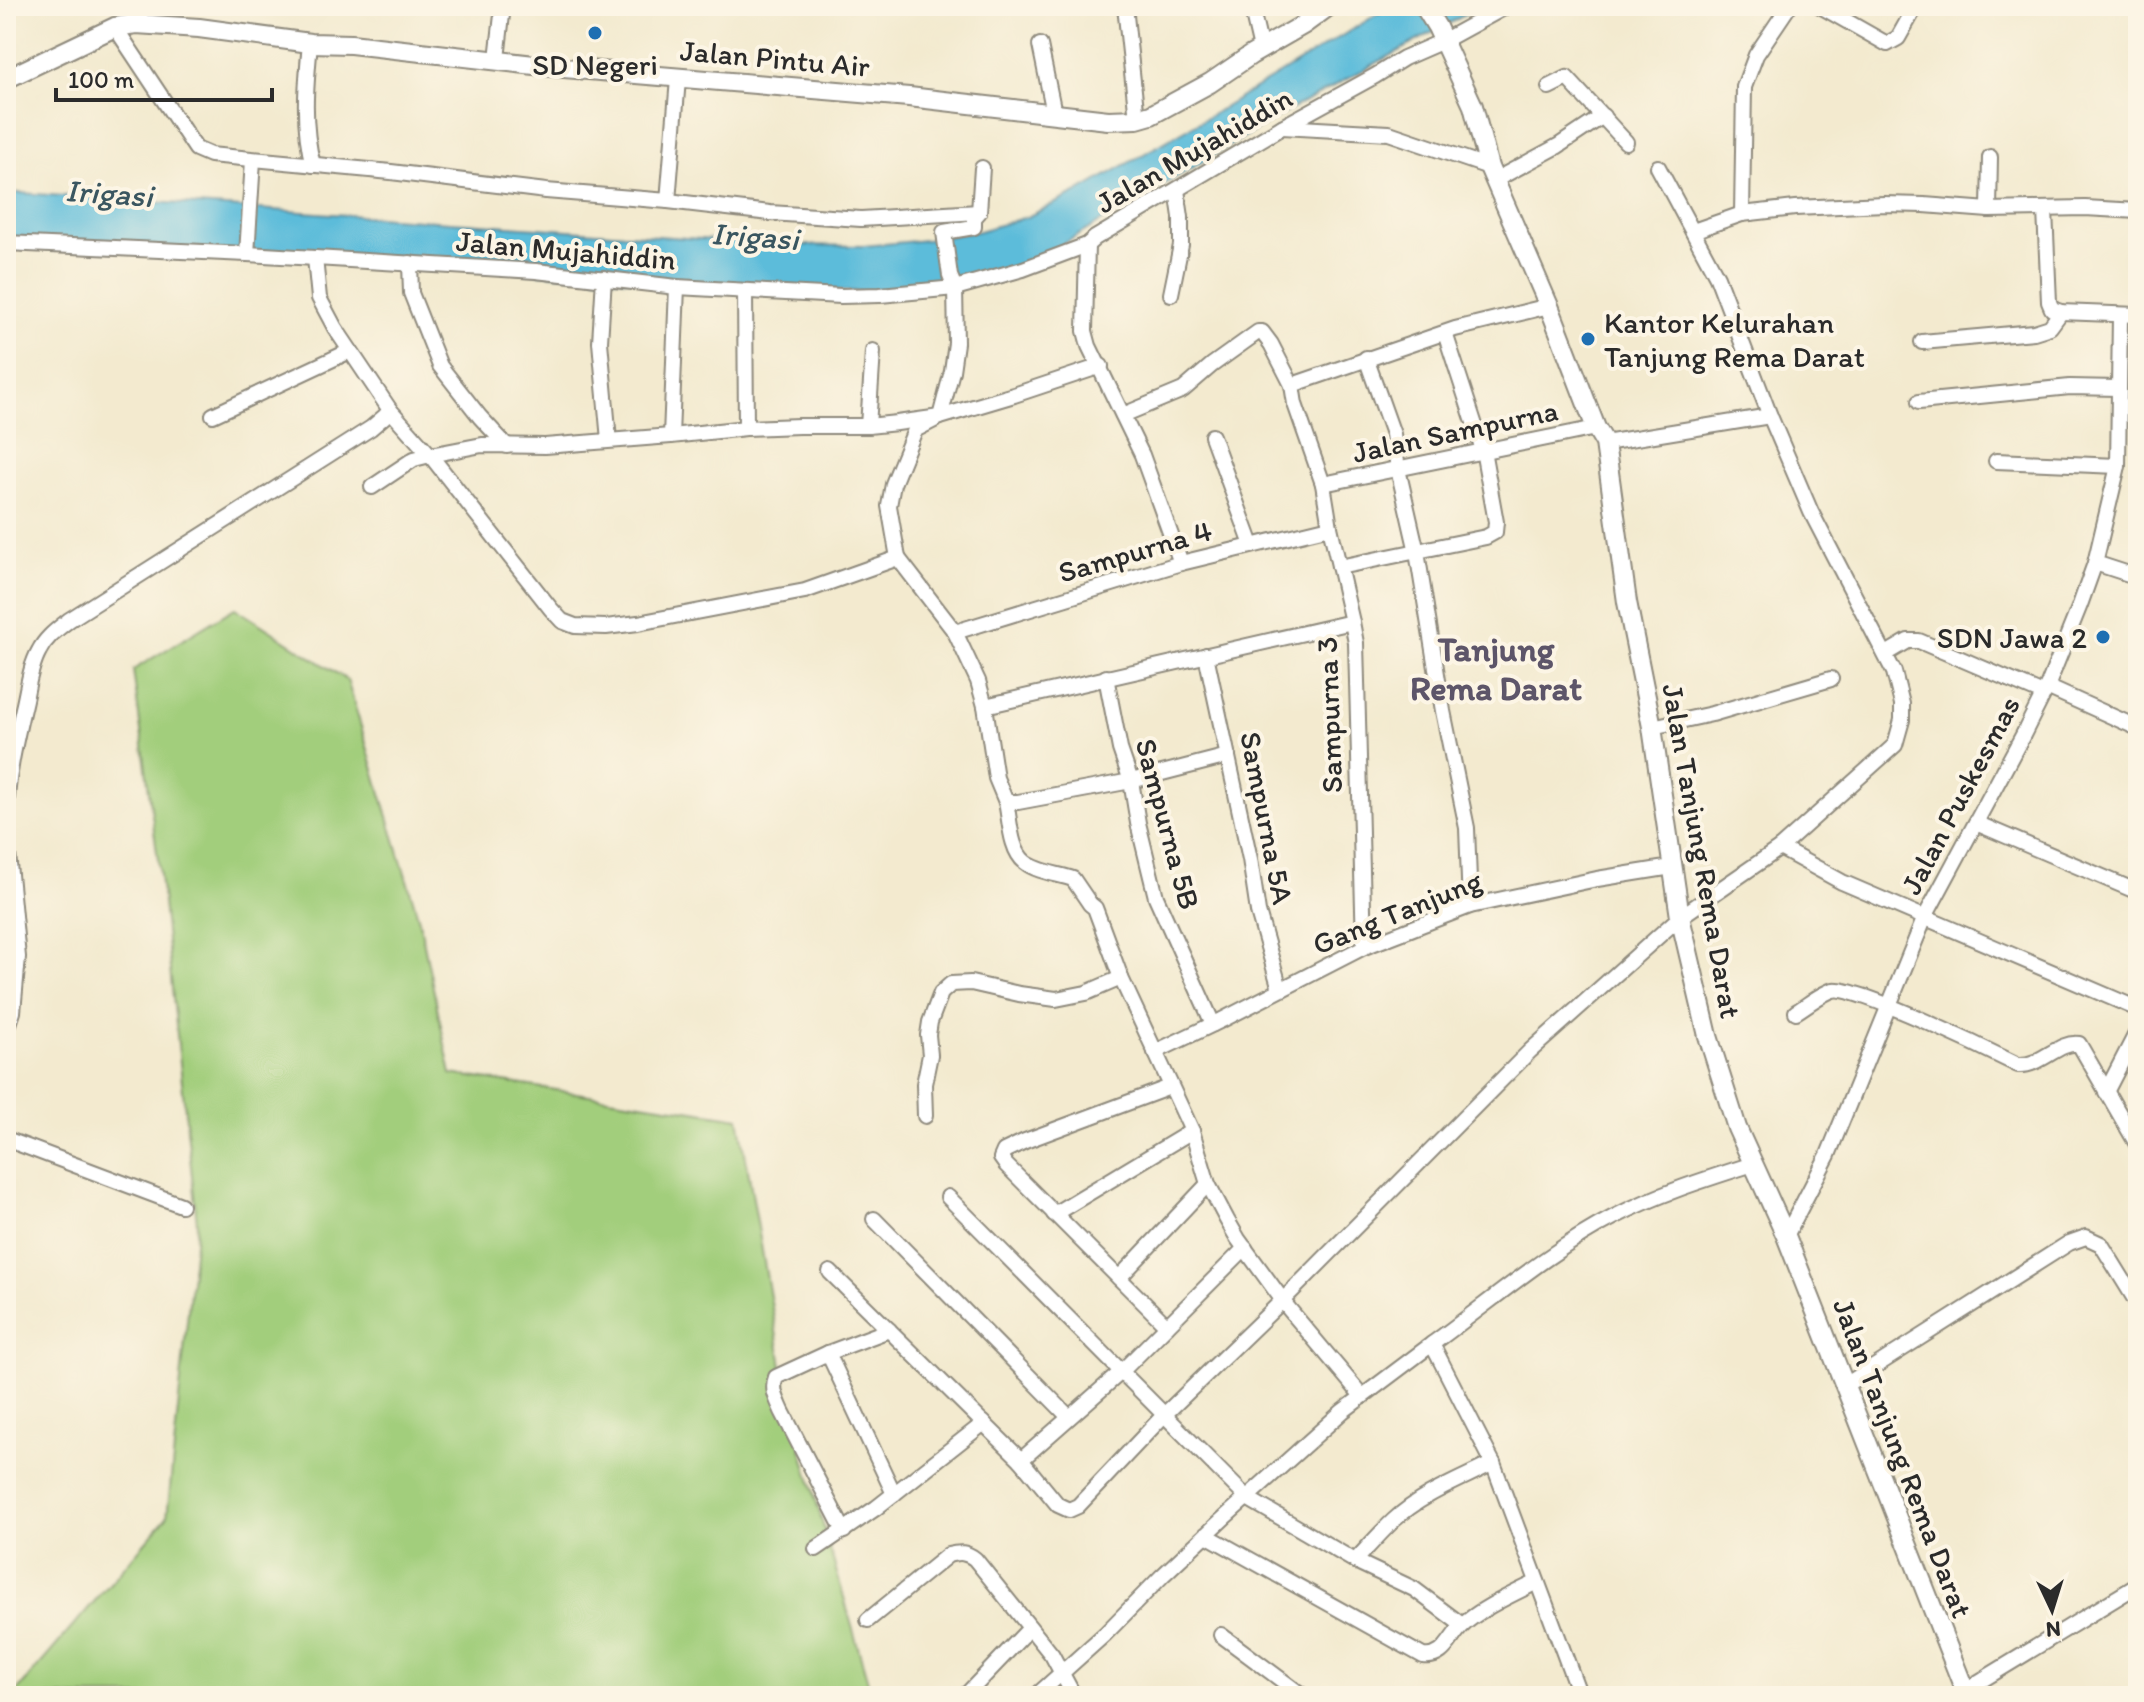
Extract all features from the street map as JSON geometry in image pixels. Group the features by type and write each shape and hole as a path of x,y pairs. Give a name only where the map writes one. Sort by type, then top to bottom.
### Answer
{"street":[{"path":"497,59 503,6"},
{"path":"1125,6 1137,119"},
{"path":"1251,6 1261,49"},
{"name":"Jalan Pintu Air","path":"6,79 136,15 199,28 310,43 351,44 678,79 909,97 1108,120 1137,119 1151,115 1210,83 1329,6"},
{"name":"Jalan Tanjung Rema Darat","path":"1424,6 1473,106 1492,174 1600,436 1627,602 1652,727 1680,917 1711,1048 1737,1128 1786,1236 1965,1694"},
{"name":"Jalan Mujahiddin","path":"6,243 248,249 315,258 547,272 677,287 841,296 880,295 1023,269 1087,245 1282,127 1375,76 1440,34 1507,6"},
{"path":"1742,214 1744,87 1756,55 1789,6"},
{"path":"1820,6 1887,44 1898,38 1916,6"},
{"path":"115,27 196,149 210,155 770,213 861,219 979,212"},
{"path":"310,43 305,102 307,143 313,165"},
{"path":"1040,45 1054,113"},
{"path":"1549,87 1567,78 1626,142"},
{"path":"668,201 678,79"},
{"path":"1282,127 1389,133 1492,174 1558,146 1603,116"},
{"path":"1989,210 1990,157"},
{"path":"248,249 253,160"},
{"path":"830,1272 1021,1460 1058,1505 1064,1509 1074,1509 1164,1415 1530,1051 1680,917 1780,848 1895,745 1902,720 1902,704 1894,672 1811,512 1770,416 1717,277 1658,167"},
{"path":"940,417 956,343 952,282 944,232 974,227 974,218 979,212 982,168"},
{"path":"1171,294 1181,245 1177,190"},
{"path":"1693,231 1742,214 1795,208 1884,204 1989,210 2085,208 2138,211"},
{"path":"2045,210 2049,302 2052,309 2138,315"},
{"path":"1087,245 1085,331 1089,346 1142,455 1181,563"},
{"path":"315,258 319,298 390,410 430,455 562,621 575,626 606,627 638,623 805,591 898,558"},
{"path":"410,263 411,293 440,366 507,446"},
{"path":"604,278 600,342 609,440"},
{"path":"671,436 677,287"},
{"path":"745,291 746,428"},
{"path":"1292,385 1455,329 1549,306"},
{"path":"1922,342 2034,332 2050,327 2061,312"},
{"name":"Jalan Puskesmas","path":"1786,1236 1828,1155 1925,917 2045,690 2080,605 2095,563 2118,466 2120,315"},
{"name":"Sampurna 3","path":"1123,415 1183,390 1258,332 1262,332 1271,344 1292,385 1295,404 1323,484 1356,643 1364,947"},
{"path":"1339,567 1486,537 1495,532 1496,522 1483,450 1445,333"},
{"path":"213,415 350,351"},
{"path":"868,426 873,351"},
{"path":"1366,358 1393,434 1417,552 1443,711 1467,828 1470,906"},
{"path":"1101,366 940,417 915,430 893,484 889,506 898,558 955,632 978,681 996,778 1006,802 1018,854 1033,867 1073,879 1095,908 1121,978 1192,1131 1208,1184 1227,1220 1283,1300 1362,1396"},
{"path":"1919,402 2070,387 2118,388"},
{"path":"6,821 13,751 31,671 38,651 47,639 69,620 371,428 390,410"},
{"name":"Jalan Sampurna","path":"1323,484 1483,450 1770,416"},
{"path":"372,487 414,459 482,445 545,446 746,428 868,426 940,417"},
{"path":"1212,436 1252,545"},
{"path":"1996,461 2118,466"},
{"name":"Sampurna 4","path":"955,632 1181,563 1330,527"},
{"path":"2095,563 2138,577"},
{"path":"985,706 1352,622"},
{"path":"1886,654 1908,641 1919,641 2138,728"},
{"name":"Sampurna 5A","path":"1206,655 1250,859 1258,912 1280,989"},
{"name":"Sampurna 5B","path":"1106,677 1156,897 1213,1024"},
{"path":"1652,727 1712,714 1831,679"},
{"path":"1006,802 1131,781 1228,756"},
{"path":"1976,823 2138,892"},
{"path":"6,833 10,922 18,947 18,977 13,1012 6,1033"},
{"path":"1780,848 1842,882 2138,1009"},
{"name":"Gang Tanjung","path":"1155,1052 1364,947 1470,906 1597,879 1672,867"},
{"path":"925,1116 924,1084 930,1055 930,1022 941,993 951,984 971,983 1056,999 1086,993 1121,978"},
{"path":"1796,1012 1834,989 1843,990 1888,1005 2018,1065 2032,1064 2072,1043 2079,1044 2138,1146"},
{"path":"2106,1092 2138,1030"},
{"path":"1167,1326 1002,1161 1001,1154 1025,1141 1170,1087"},
{"path":"1054,1214 1192,1131"},
{"path":"6,1139 181,1205"},
{"path":"1036,1696 1343,1411 1432,1344 1557,1252 1613,1217 1672,1191 1753,1164"},
{"path":"1119,1278 1208,1184"},
{"path":"948,1197 1247,1498 1355,1561 1414,1589 1462,1625"},
{"path":"874,1219 1069,1417"},
{"path":"1844,1386 2069,1243 2086,1237 2101,1244 2138,1304"},
{"path":"1021,1460 1121,1372 1245,1248"},
{"path":"844,1531 782,1411 773,1385 776,1377 889,1330"},
{"path":"1432,1344 1493,1463 1580,1696"},
{"path":"828,1353 894,1494"},
{"path":"816,1549 894,1494 984,1423"},
{"path":"1355,1561 1395,1519 1426,1497 1493,1463"},
{"path":"1206,1535 1423,1656 1436,1656 1462,1625 1537,1582"},
{"path":"868,1620 948,1555 967,1553 1052,1655 1074,1696"},
{"path":"1965,1694 2138,1585"},
{"path":"965,1696 1030,1628"},
{"path":"1221,1635 1303,1696"}],"green space":[{"path":"235,608 347,680 419,920 451,1074 739,1118 789,1406 872,1696 13,1696 167,1517 197,1223 160,875 133,670"}],"water":[{"path":"1391,6 1481,6 1290,110 1041,257 968,281 865,292 650,281 6,237 6,192 789,245 864,246 926,240 979,231 1027,217 1076,193"}],"place":[{"name":"SD Negeri","path":"595,33"},
{"name":"Kantor Kelurahan Tanjung Rema Darat","path":"1588,339"},
{"name":"SDN Jawa 2","path":"2103,637"}],"district":[{"name":"Tanjung Rema Darat","path":"1496,668"}],"water label":[{"name":"Irigasi","path":"109,193"},
{"name":"Irigasi","path":"755,236"}]}
